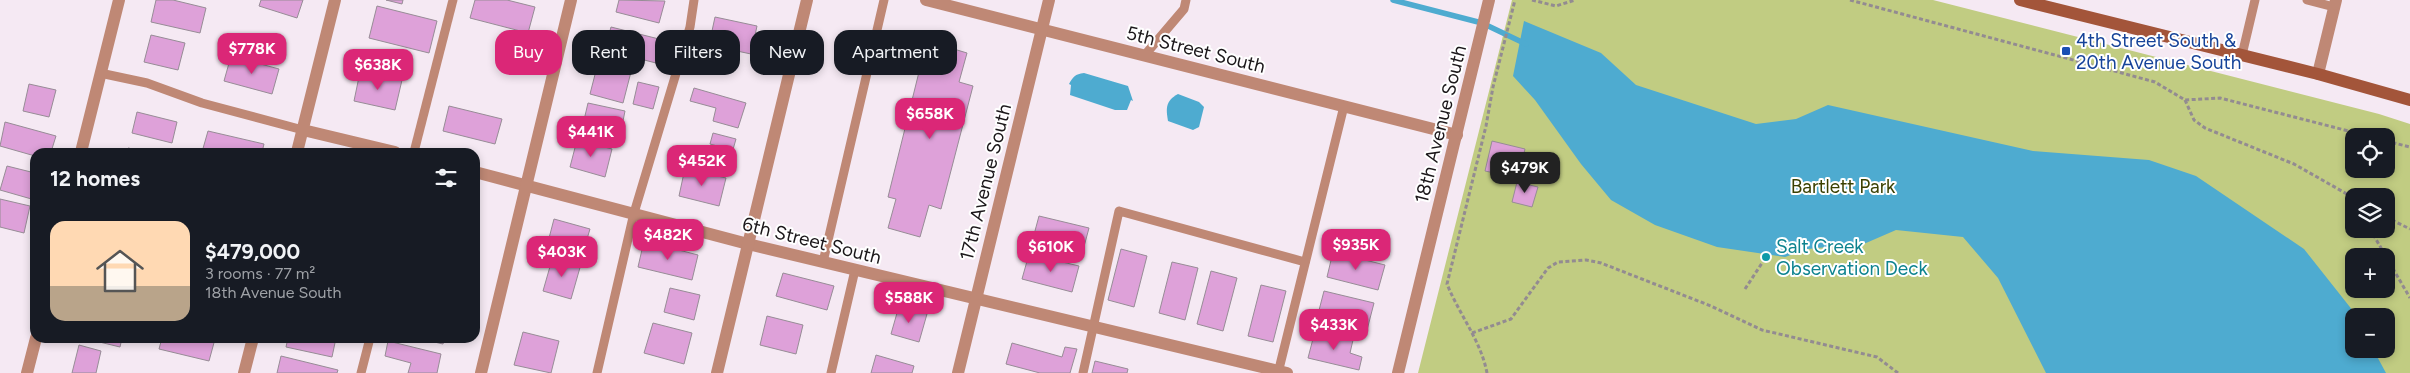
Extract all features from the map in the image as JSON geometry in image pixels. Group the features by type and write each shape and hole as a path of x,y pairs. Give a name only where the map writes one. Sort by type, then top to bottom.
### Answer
{"main road":[{"path":"2020,0 2318,74 2410,100"}],"street":[{"path":"82,148 119,0"},
{"path":"298,148 335,0"},
{"path":"481,373 571,0"},
{"path":"717,373 808,0"},
{"name":"5th Street South","path":"926,0 1457,135"},
{"name":"17th Avenue South","path":"958,373 1050,0"},
{"name":"18th Avenue South","path":"1398,373 1489,0"},
{"path":"2318,74 2335,3"},
{"path":"303,130 378,148"},
{"name":"6th Street South","path":"480,173 527,184 748,244 1281,372"},
{"path":"27,373 35,343"},
{"path":"244,373 252,343"}],"lane":[{"path":"415,148 452,0"},
{"path":"597,373 634,213 690,27 694,0"},
{"path":"823,262 884,0"},
{"path":"1144,56 1184,9 1186,0"},
{"path":"2242,55 2255,0"},
{"path":"2308,0 2335,3"},
{"path":"100,73 147,83 202,103 303,130"},
{"path":"1281,372 1305,262 1344,106"},
{"path":"1082,373 1120,211 1305,262"},
{"path":"831,373 855,270"},
{"path":"362,373 369,343"}],"path":[{"path":"1487,373 1484,360 1472,333 1447,284 1515,0"},
{"path":"1532,0 1556,6 1575,0"},
{"path":"1850,0 2149,80 2185,100 2220,98 2345,130"},
{"path":"2185,100 2194,120 2205,128 2270,152 2318,176 2345,192"},
{"path":"2395,143 2410,147"},
{"path":"2395,222 2410,229"},
{"path":"2375,238 2410,298"},
{"path":"1745,288 1766,257"},
{"path":"1472,333 1511,319 1548,268 1558,262 1586,260 1601,262 1629,273 1711,306 1762,330 1877,357 1898,373"}],"green space":[{"name":"Bartlett Park","path":"1512,0 1933,0 2379,114 2410,124 2410,373 1418,373"}],"water":[{"path":"1524,21 1601,53 1636,85 1756,124 1796,119 1828,105 2033,151 2149,160 2196,176 2304,249 2351,308 2345,308 2345,358 2378,358 2386,373 2046,373 1998,278 1963,237 1896,230 1866,243 1808,249 1785,257 1717,247 1655,225 1611,200 1581,164 1535,100 1513,76"},
{"path":"1084,73 1128,86 1133,101 1131,100 1127,110 1115,110 1070,95 1070,82 1076,75"},
{"path":"1178,94 1199,102 1204,107 1199,127 1193,130 1168,121 1167,106 1171,99"}],"building":[{"path":"156,0 173,0 206,8 200,33 151,22"},
{"path":"261,0 303,0 297,18 259,6"},
{"path":"386,0 403,0 402,4"},
{"path":"475,0 507,0 535,7 529,30 516,30 470,18"},
{"path":"619,0 665,1 659,23 616,12"},
{"path":"377,6 437,21 429,53 369,38"},
{"path":"715,17 757,26 756,30 750,30 750,54 740,52 740,30 712,30"},
{"path":"611,27 623,30 610,30"},
{"path":"151,35 185,43 178,70 144,62"},
{"path":"645,36 655,38 655,63 645,60"},
{"path":"957,50 967,53 959,82 973,86 941,209 929,205 920,237 888,228 896,199 888,197 918,75 957,75"},
{"path":"231,56 279,69 272,94 224,81"},
{"path":"360,72 402,80 395,110 354,101"},
{"path":"595,75 630,75 623,103 590,94"},
{"path":"638,82 659,87 653,109 633,104"},
{"path":"29,84 56,90 49,117 23,111"},
{"path":"694,88 746,103 738,128 713,121 716,108 690,101"},
{"path":"588,103 625,111 622,126 610,123 606,138 581,133"},
{"path":"449,106 502,119 495,144 443,131"},
{"path":"137,112 177,122 172,143 132,133"},
{"path":"5,122 56,136 52,148 30,148 30,155 0,146"},
{"path":"208,131 264,144 263,148 203,148"},
{"path":"713,133 736,139 730,160 719,157 721,147 710,144"},
{"path":"577,140 612,149 605,177 570,167"},
{"path":"1492,141 1525,149 1518,178 1485,171"},
{"path":"7,166 30,172 30,199 0,190"},
{"path":"685,168 726,178 719,206 679,196"},
{"path":"1517,182 1538,187 1532,207 1512,202"},
{"path":"0,199 30,206 24,233 0,227"},
{"path":"1039,216 1089,228 1082,254 1032,242"},
{"path":"554,219 590,229 583,252 548,242"},
{"path":"644,241 698,255 692,280 638,267"},
{"path":"1121,249 1147,256 1134,307 1108,300"},
{"path":"1333,252 1385,265 1378,290 1327,277"},
{"path":"1029,254 1079,266 1072,292 1022,279"},
{"path":"553,256 581,264 571,299 543,291"},
{"path":"1172,262 1198,268 1185,320 1159,313"},
{"path":"1211,271 1237,278 1223,331 1197,324"},
{"path":"783,273 834,286 827,310 776,296"},
{"path":"1261,285 1286,291 1273,342 1248,336"},
{"path":"670,288 700,295 694,320 664,312"},
{"path":"1324,291 1374,303 1367,330 1317,318"},
{"path":"899,306 927,314 919,342 891,334"},
{"path":"767,316 803,325 796,354 760,345"},
{"path":"653,323 692,333 684,364 644,353"},
{"path":"1315,331 1353,340 1350,353 1362,357 1359,370 1308,358"},
{"path":"523,332 559,341 551,373 514,365"},
{"path":"104,343 121,343 120,347"},
{"path":"161,343 214,343 209,361 159,349"},
{"path":"287,343 335,343 332,357 286,347"},
{"path":"388,343 396,343 441,354 437,373 408,373 411,363 385,356"},
{"path":"1012,343 1062,357 1065,347 1077,349 1070,373 1040,373 1006,364"},
{"path":"79,345 101,351 96,373 72,373"},
{"path":"876,355 914,366 912,373 871,373"},
{"path":"281,356 338,370 337,373 277,373"},
{"path":"1095,361 1128,369 1127,373 1092,373"}],"waterway":[{"path":"1393,0 1482,23 1526,44"}],"place":[{"name":"4th Street South & 20th Avenue South","path":"2066,51"},
{"name":"Salt Creek Observation Deck","path":"1766,257"}]}
